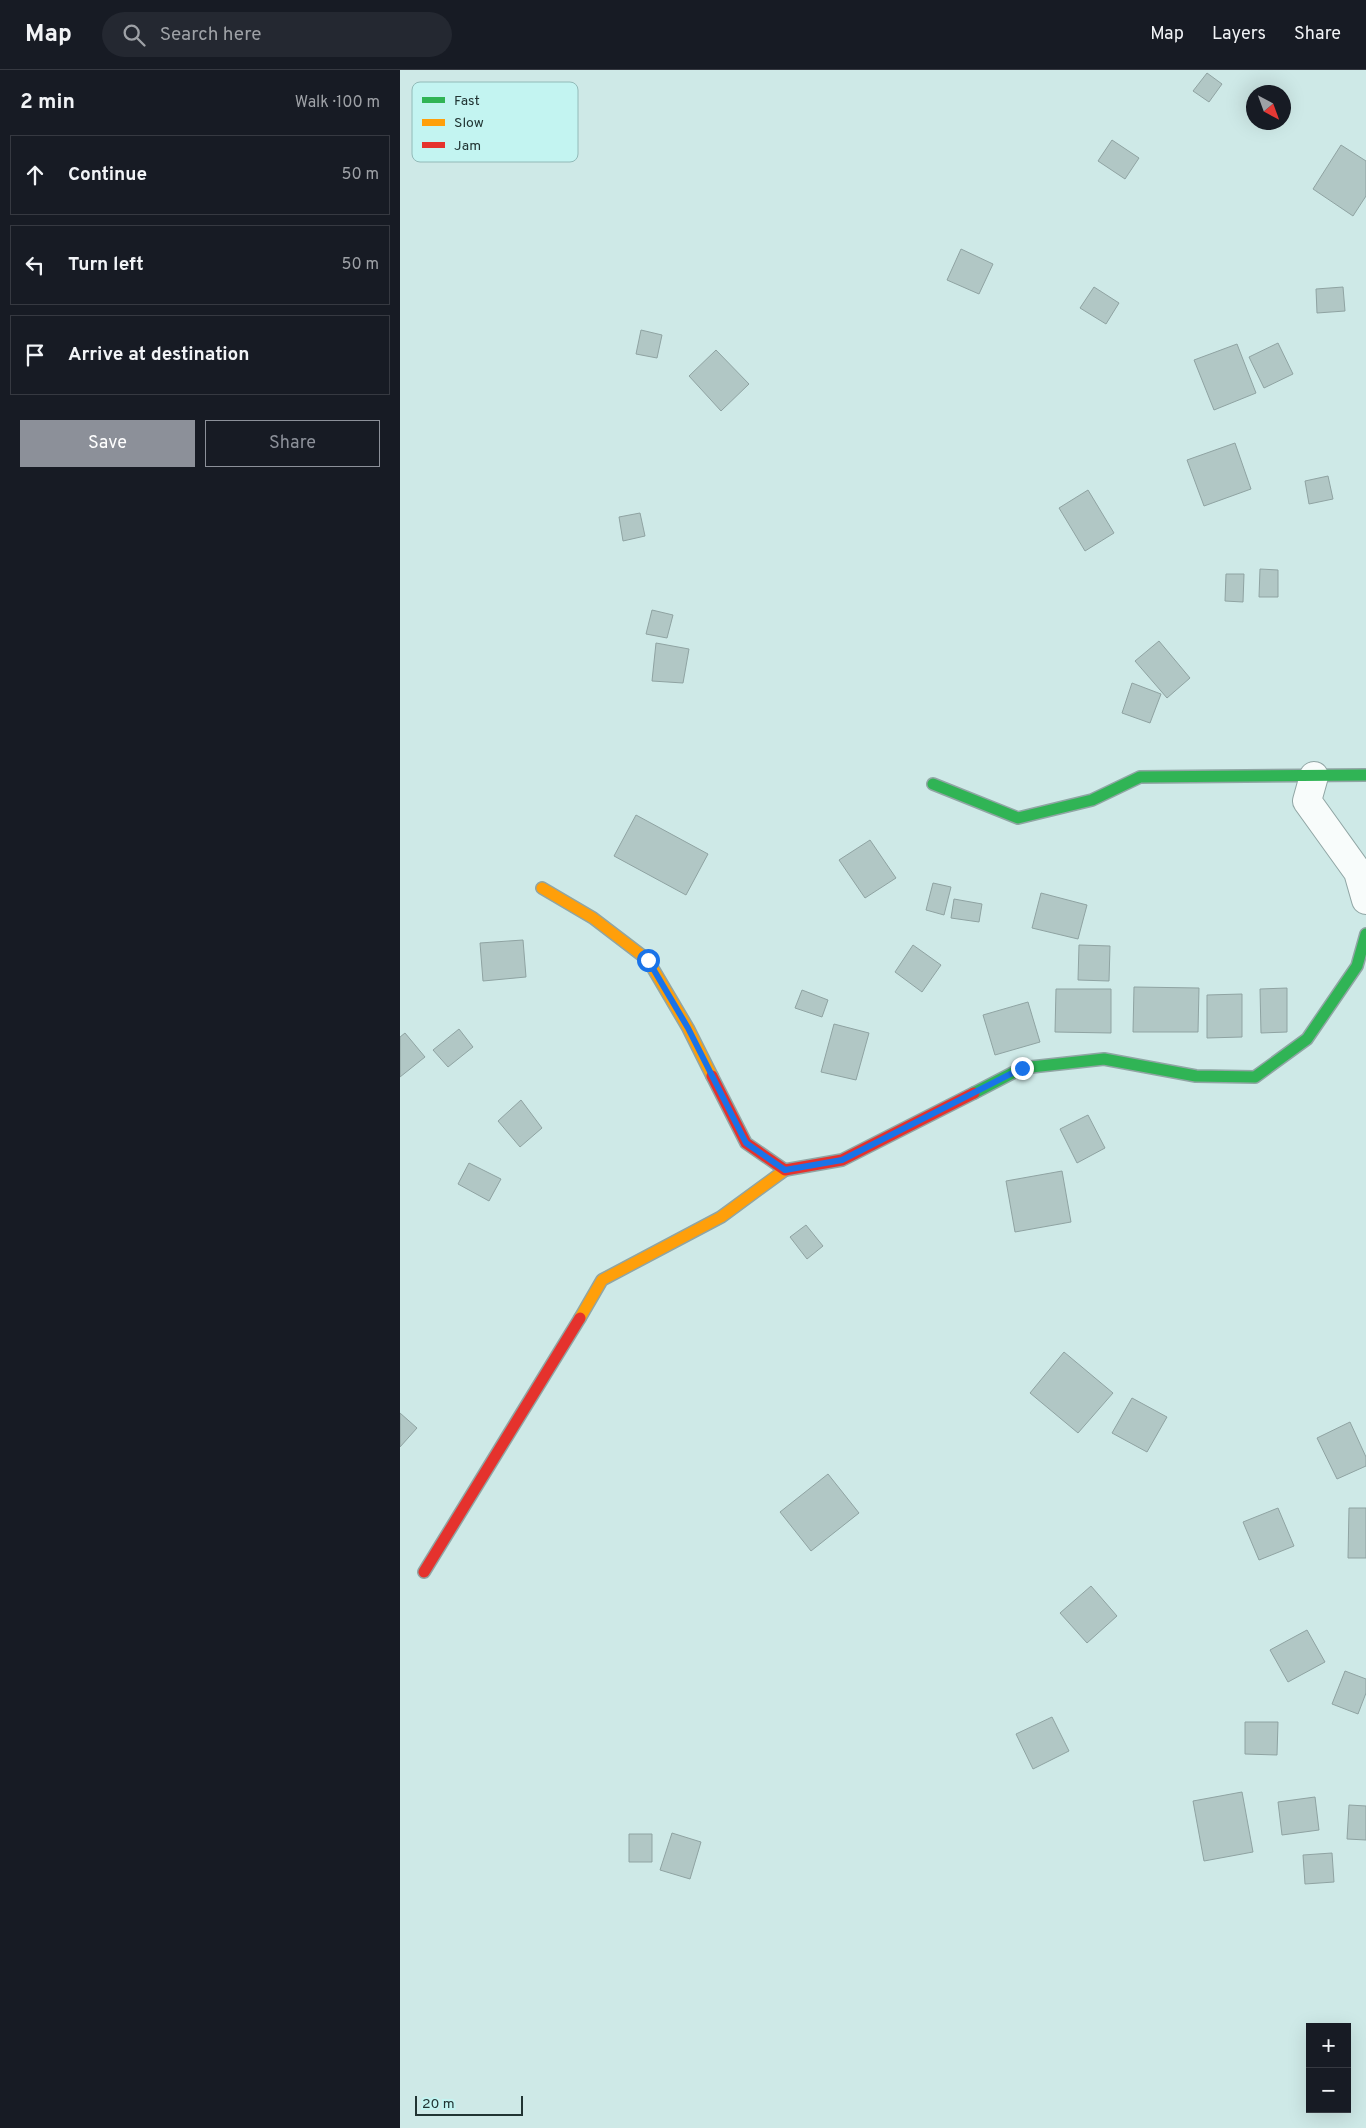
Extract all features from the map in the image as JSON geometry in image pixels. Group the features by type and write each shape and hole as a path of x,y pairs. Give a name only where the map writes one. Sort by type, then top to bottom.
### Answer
{"street":[{"path":"933,784 1018,818 1092,800 1140,777 1366,775"},
{"path":"1314,776 1307,801 1358,872 1366,900"},
{"path":"542,888 593,918 648,960 688,1028 746,1143 785,1170"},
{"path":"424,1572 602,1280 720,1217 785,1170 842,1160 1022,1068 1104,1059 1196,1076 1256,1077 1307,1039 1357,966 1366,934"}],"building":[{"path":"1207,73 1222,84 1209,102 1193,91"},
{"path":"1112,140 1139,158 1125,179 1098,161"},
{"path":"1341,145 1366,161 1366,196 1353,216 1313,189"},
{"path":"961,249 993,264 979,294 947,280"},
{"path":"1094,287 1119,303 1106,324 1080,308"},
{"path":"1343,287 1345,311 1317,313 1316,289"},
{"path":"641,330 662,335 657,358 636,354"},
{"path":"1278,343 1293,374 1264,388 1249,357"},
{"path":"1237,344 1256,393 1214,410 1194,360"},
{"path":"716,350 749,384 721,411 689,376"},
{"path":"1235,443 1251,489 1204,506 1187,460"},
{"path":"1328,476 1333,499 1309,504 1305,481"},
{"path":"1088,490 1114,533 1085,551 1059,508"},
{"path":"640,513 645,536 623,541 619,517"},
{"path":"1260,569 1278,570 1278,597 1259,597"},
{"path":"1226,574 1244,574 1243,602 1225,601"},
{"path":"652,610 673,615 667,638 646,634"},
{"path":"1159,641 1190,678 1167,698 1135,661"},
{"path":"656,643 689,649 683,683 652,681"},
{"path":"1132,683 1161,694 1150,723 1122,713"},
{"path":"636,815 708,854 686,895 614,856"},
{"path":"870,840 896,878 865,898 839,860"},
{"path":"933,883 951,887 944,915 926,910"},
{"path":"1041,893 1087,905 1078,939 1032,928"},
{"path":"954,899 982,904 979,922 951,918"},
{"path":"523,940 526,977 483,981 480,943"},
{"path":"913,945 941,965 922,992 895,972"},
{"path":"1079,945 1110,946 1109,981 1078,980"},
{"path":"1134,987 1199,988 1198,1032 1133,1032"},
{"path":"1287,988 1287,1032 1261,1033 1260,989"},
{"path":"1056,989 1111,989 1111,1033 1055,1032"},
{"path":"802,990 828,1000 822,1017 795,1008"},
{"path":"1242,994 1242,1037 1207,1038 1207,995"},
{"path":"1028,1002 1040,1042 995,1055 983,1015"},
{"path":"834,1024 869,1033 856,1080 821,1072"},
{"path":"459,1029 473,1047 448,1067 433,1050"},
{"path":"405,1033 425,1057 400,1077 400,1037"},
{"path":"521,1100 542,1128 520,1147 498,1121"},
{"path":"1088,1115 1105,1148 1077,1163 1060,1129"},
{"path":"469,1163 501,1179 489,1201 458,1184"},
{"path":"1062,1171 1071,1222 1015,1232 1006,1181"},
{"path":"806,1225 823,1246 807,1259 790,1237"},
{"path":"1064,1352 1113,1393 1078,1433 1030,1393"},
{"path":"1132,1398 1167,1417 1147,1452 1112,1433"},
{"path":"400,1413 417,1428 400,1447"},
{"path":"1350,1422 1366,1457 1366,1466 1337,1479 1317,1438"},
{"path":"828,1474 859,1513 811,1551 780,1512"},
{"path":"1278,1508 1294,1546 1259,1560 1243,1522"},
{"path":"1349,1508 1366,1508 1366,1558 1348,1558"},
{"path":"1091,1586 1117,1616 1087,1643 1060,1613"},
{"path":"1307,1630 1325,1662 1288,1682 1270,1650"},
{"path":"1345,1671 1366,1679 1366,1693 1358,1714 1332,1704"},
{"path":"1052,1717 1069,1751 1033,1769 1016,1734"},
{"path":"1245,1722 1278,1722 1277,1755 1245,1754"},
{"path":"1242,1792 1253,1852 1204,1861 1193,1801"},
{"path":"1315,1797 1319,1830 1282,1835 1278,1802"},
{"path":"1349,1805 1366,1806 1366,1840 1347,1839"},
{"path":"672,1833 701,1842 690,1879 660,1870"},
{"path":"629,1834 652,1834 652,1862 629,1862"},
{"path":"1332,1853 1334,1882 1305,1884 1303,1855"}],"traffic: fast":[{"path":"933,784 1018,818 1092,800 1140,777 1366,775"},
{"path":"974,1093 1022,1068 1104,1059 1196,1076 1255,1077 1307,1039 1357,966 1366,934"}],"traffic: slow":[{"path":"542,888 593,918 648,960 688,1028 712,1076"},
{"path":"580,1318 602,1280 721,1217 785,1170"}],"traffic: jam":[{"path":"712,1076 746,1143 785,1170 842,1160 974,1093"},
{"path":"424,1572 580,1318"}],"route":[{"path":"648,960 688,1028 746,1143 785,1170 842,1160 1022,1068"}]}
